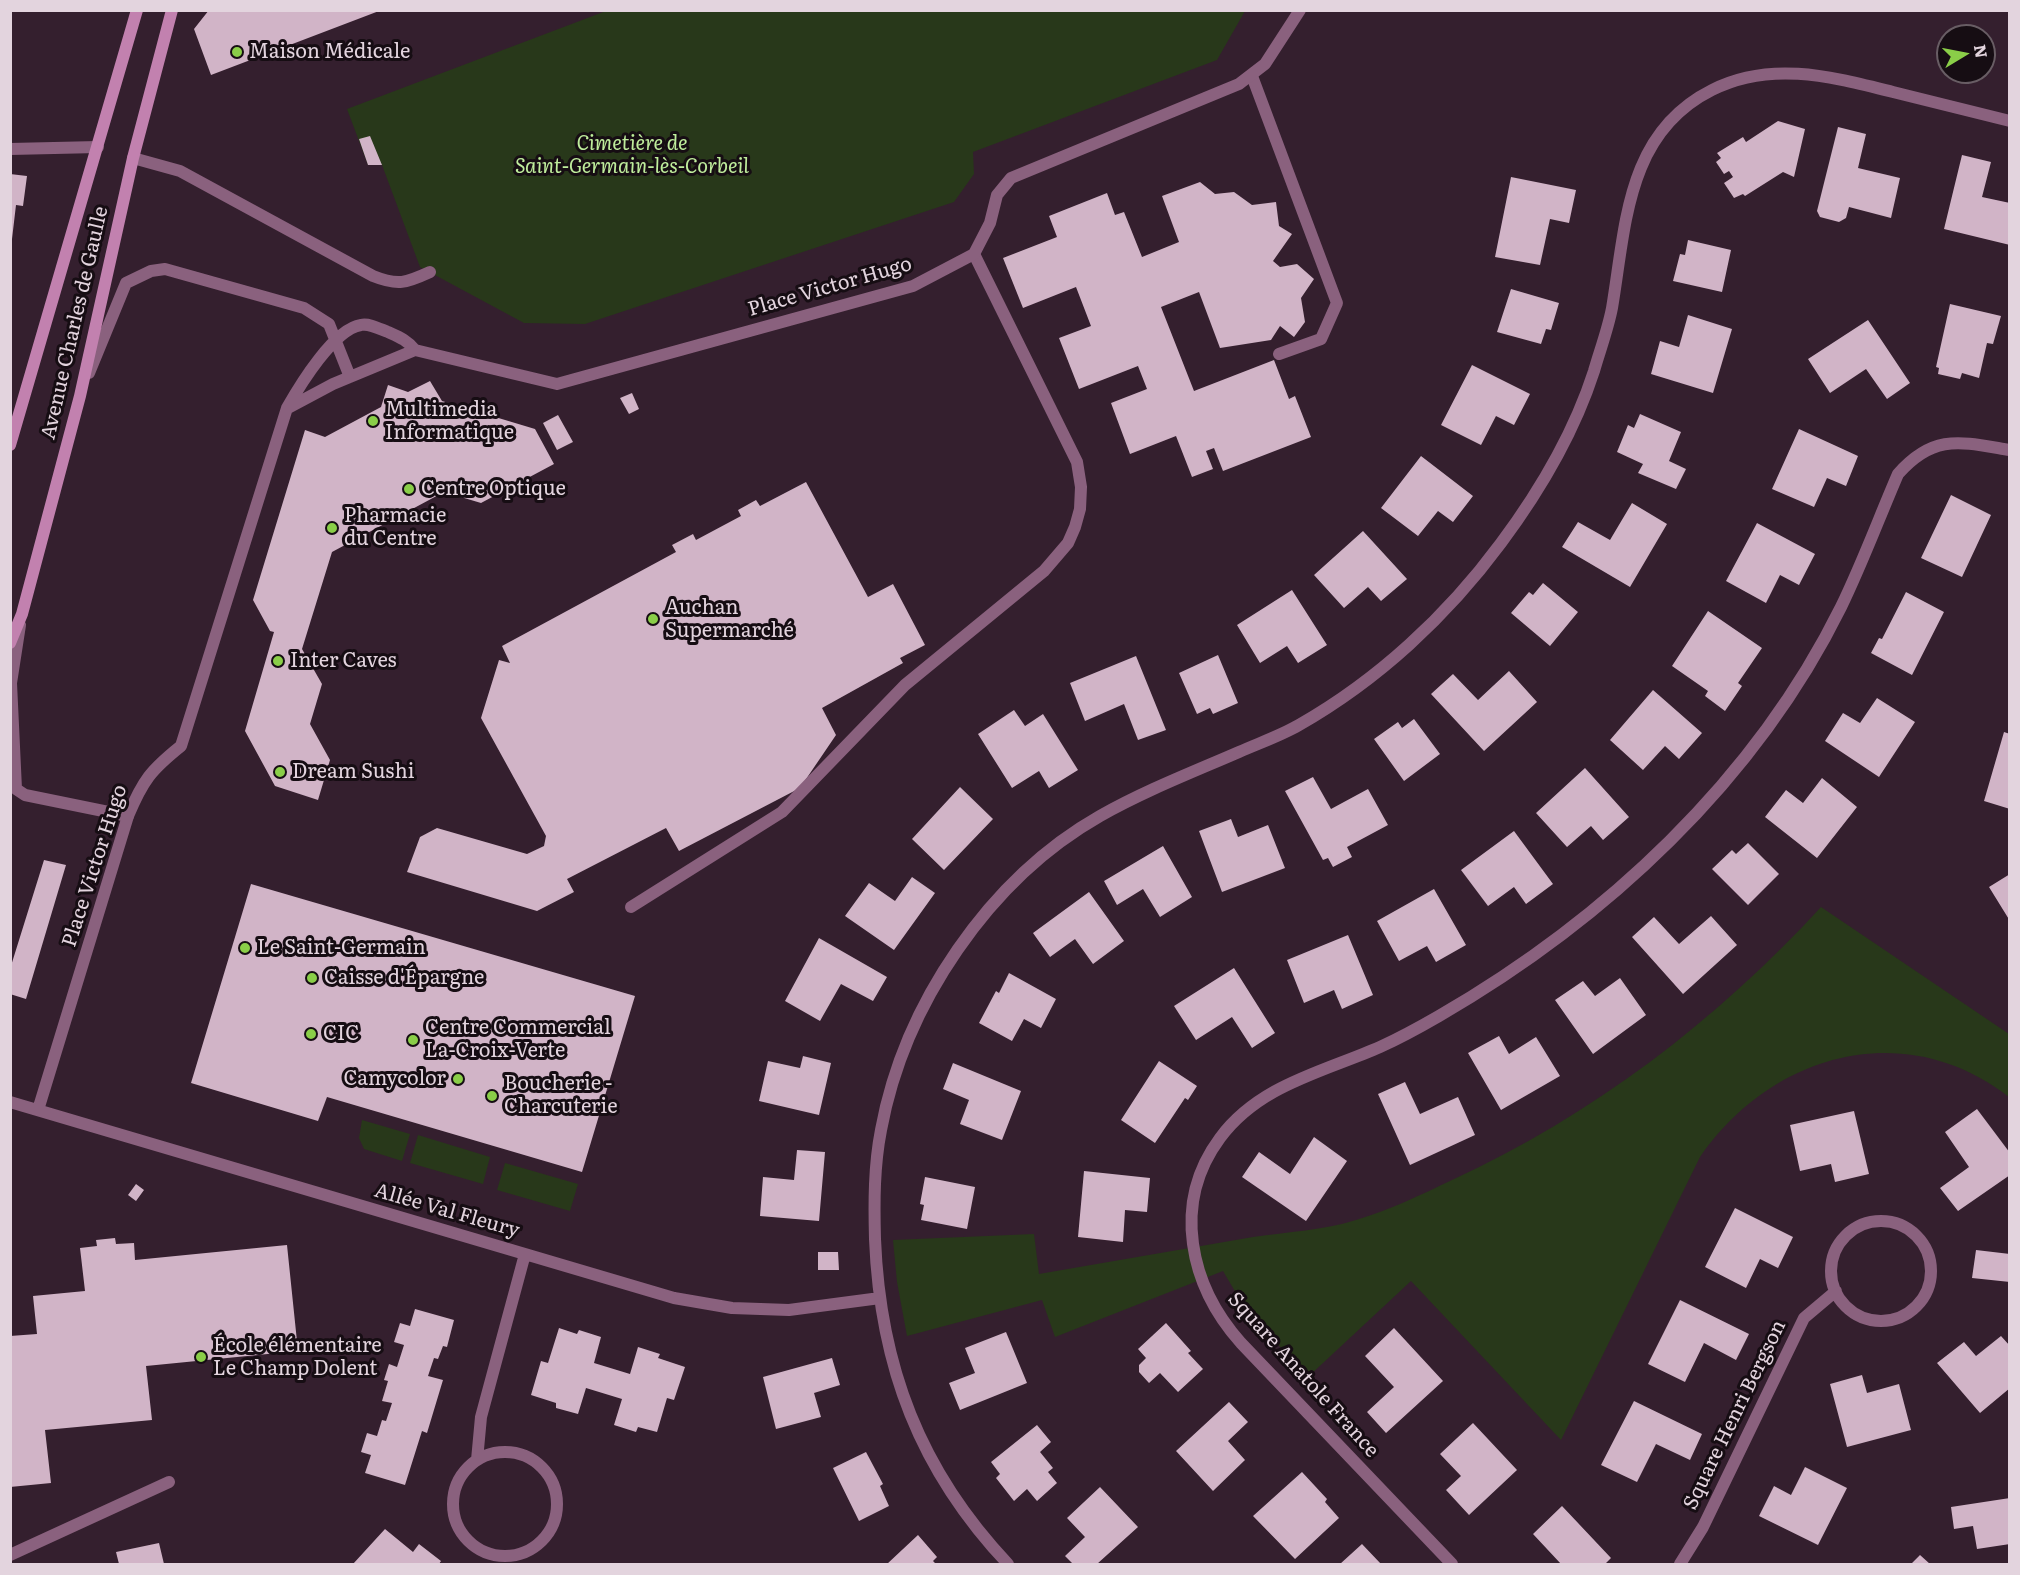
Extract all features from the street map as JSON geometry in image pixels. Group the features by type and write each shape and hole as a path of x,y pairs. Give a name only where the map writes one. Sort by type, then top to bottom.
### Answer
{"main road":[{"name":"Avenue Charles de Gaulle","path":"10,445 138,10"},
{"name":"Avenue Charles de Gaulle","path":"10,643 22,614 80,396 134,158 172,10"}],"street":[{"path":"631,907 782,812 905,685 1044,571 1068,543 1080,509 1081,486 1077,462 974,254 990,223 997,195 1011,178 1239,84 1252,76 1277,49 1300,10"},
{"path":"1008,1564 962,1509 931,1459 908,1409 888,1351 880,1298 873,1189 881,1129 895,1073 921,1013 949,964 980,921 1019,879 1055,848 1098,817 1296,727 1358,687 1432,623 1466,588 1504,539 1542,482 1569,433 1592,378 1610,317 1636,176 1663,127 1687,106 1712,90 1740,79 1778,72 1814,74 2010,121"},
{"path":"1252,76 1337,303 1321,339 1279,354"},
{"path":"10,149 98,147"},
{"path":"134,158 180,171 373,276 393,284 410,282 430,272"},
{"name":"Place Victor Hugo","path":"38,1110 128,816 142,783 158,765 181,746 287,408 298,389 347,330 362,324 406,340 415,350 557,384 913,286 974,254"},
{"path":"80,396 126,283 151,272 165,269 304,308 329,324 350,377"},
{"path":"287,408 350,377 415,350"},
{"name":"Square Anatole France","path":"1452,1564 1241,1343 1223,1323 1209,1301 1198,1273 1192,1246 1196,1191 1205,1164 1224,1133 1257,1101 1283,1085 1381,1046 1439,1016 1542,952 1611,897 1661,850 1713,794 1794,687 1840,607 1898,474 1911,459 1940,444 1962,442 2010,450"},
{"path":"22,614 11,683 16,789 25,795 128,816"},
{"name":"Allée Val Fleury","path":"10,1102 674,1298 732,1308 789,1310 880,1298"},
{"path":"1887,1220 1903,1225 1918,1235 1928,1250 1931,1265 1928,1288 1916,1308 1902,1317 1887,1321 1871,1320 1857,1315 1844,1305 1836,1291 1831,1275 1833,1257 1840,1241 1853,1229 1869,1222 1887,1220"},
{"path":"477,1460 491,1454 519,1454 543,1469 551,1481 556,1495 554,1522 548,1534 529,1551 506,1557 485,1553 466,1539 458,1528 454,1516 454,1490 459,1478 477,1460 481,1418 525,1254"},
{"name":"Square Henri Bergson","path":"1680,1564 1703,1527 1804,1318 1836,1291"},
{"path":"10,1555 169,1482"}],"green space":[{"name":"Cimetière de Saint-Germain-lès-Corbeil","path":"606,11 1245,11 1217,60 973,152 974,174 954,202 585,324 524,323 420,267 382,165 368,165 347,109"},
{"path":"1821,907 2009,1034 2009,1097 1969,1072 1927,1058 1885,1053 1842,1058 1802,1071 1764,1092 1730,1121 1700,1157 1561,1440 1411,1281 1308,1377 1246,1310 1223,1271 1055,1337 1042,1300 907,1336 897,1282 893,1240 1034,1234 1039,1274 1331,1226 1381,1212 1504,1154 1603,1095 1650,1062 1739,989"},
{"path":"362,1120 410,1134 402,1161 364,1149 359,1138"},
{"path":"418,1135 490,1157 483,1184 410,1163"},
{"path":"505,1163 578,1184 570,1211 497,1190"}],"building":[{"name":"Maison Médicale","path":"209,10 379,11 211,75 194,29"},
{"path":"1778,121 1805,129 1794,177 1783,172 1745,196 1743,194 1734,198 1724,183 1733,177 1729,171 1724,174 1716,162 1721,158 1717,153 1743,137 1746,142"},
{"path":"1838,127 1866,134 1858,168 1900,178 1891,218 1849,207 1846,218 1839,222 1820,217 1817,211"},
{"path":"370,136 382,165 368,165 359,139"},
{"path":"1962,155 1991,162 1982,197 2010,203 2010,245 1944,229"},
{"path":"10,174 27,176 23,206 16,205 12,239"},
{"path":"1511,177 1576,190 1569,223 1550,219 1540,265 1495,257"},
{"path":"1200,182 1215,194 1234,192 1252,205 1276,202 1279,226 1292,234 1273,261 1280,267 1297,264 1314,279 1301,298 1305,322 1294,337 1280,326 1271,340 1220,348 1199,292 1161,307 1194,391 1274,360 1289,399 1295,396 1311,437 1223,471 1214,448 1206,451 1213,469 1192,477 1176,436 1130,454 1111,403 1147,389 1138,366 1079,389 1059,338 1091,326 1076,287 1023,308 1003,258 1057,237 1049,216 1107,193 1115,215 1124,212 1142,257 1179,242 1162,196"},
{"path":"1688,240 1731,250 1722,292 1673,281 1680,254 1685,255"},
{"path":"1511,289 1559,303 1551,330 1546,329 1541,344 1497,332"},
{"path":"1950,304 2001,316 1993,344 1987,343 1979,378 1962,373 1960,379 1938,374 1939,368 1936,367"},
{"path":"1688,315 1732,329 1713,393 1651,374 1660,341 1679,347"},
{"path":"1868,320 1910,383 1887,399 1866,369 1830,393 1808,359"},
{"path":"1472,365 1530,394 1514,425 1496,416 1481,445 1441,425"},
{"path":"430,381 442,401 535,429 554,464 481,503 444,492 332,552 302,649 322,684 310,724 330,760 318,800 275,786 245,731 274,632 270,631 253,600 305,430 325,437 381,407 388,385 408,392"},
{"path":"632,393 639,409 629,414 620,398"},
{"path":"1640,414 1681,432 1669,461 1686,469 1676,489 1638,473 1643,464 1617,452 1628,425 1634,428"},
{"path":"558,415 573,442 557,450 543,423"},
{"path":"1799,429 1858,456 1846,486 1827,478 1814,507 1772,489"},
{"path":"1421,456 1473,496 1453,522 1438,511 1418,536 1381,508"},
{"path":"806,482 868,597 893,584 925,645 900,658 903,663 822,708 836,735 800,788 679,851 666,828 567,879 574,892 537,911 407,872 420,837 437,828 527,854 544,846 546,836 481,718 499,660 510,663 502,646 676,552 672,545 693,534 696,540 741,516 738,510 756,500 760,506"},
{"path":"1951,495 1991,515 1962,577 1921,558"},
{"path":"1632,503 1667,524 1630,587 1562,547 1578,522 1610,540"},
{"path":"1757,523 1815,554 1799,585 1780,575 1766,603 1726,581"},
{"path":"1363,531 1407,579 1381,601 1368,587 1344,608 1314,575"},
{"path":"1543,583 1578,612 1550,646 1511,613 1529,592 1533,595"},
{"path":"1292,590 1327,645 1298,663 1287,646 1260,663 1237,625"},
{"path":"1906,592 1944,612 1912,675 1871,653 1879,638 1882,639"},
{"path":"1708,611 1762,648 1738,683 1742,686 1725,711 1705,696 1708,691 1672,666"},
{"path":"1218,655 1238,703 1213,714 1210,708 1197,714 1179,673"},
{"path":"1136,656 1166,730 1138,740 1124,704 1085,721 1070,683"},
{"path":"1509,671 1537,702 1484,751 1431,694 1453,674 1478,700"},
{"path":"1653,690 1702,733 1679,759 1665,746 1643,770 1610,740"},
{"path":"1877,698 1915,722 1879,777 1825,741 1843,713 1860,723"},
{"path":"1014,710 1025,726 1043,714 1078,770 1049,788 1039,771 1012,788 978,734"},
{"path":"1414,719 1440,754 1404,781 1374,739 1398,722 1402,728"},
{"path":"2004,732 2010,734 2010,809 1984,801"},
{"path":"1585,768 1629,817 1603,840 1591,826 1567,847 1536,813"},
{"path":"1313,777 1331,809 1368,789 1388,825 1347,847 1352,857 1333,867 1328,858 1323,860 1285,791"},
{"path":"1822,778 1857,807 1817,858 1765,817 1786,790 1803,803"},
{"path":"960,787 993,819 944,870 912,839"},
{"path":"1231,819 1238,837 1268,825 1285,868 1222,892 1199,831"},
{"path":"1514,831 1553,884 1526,904 1514,887 1488,906 1461,870"},
{"path":"1748,843 1779,874 1748,905 1712,869 1732,850 1736,854"},
{"path":"1163,846 1192,897 1160,917 1143,889 1117,905 1104,881"},
{"path":"44,860 66,865 26,999 10,994 10,969"},
{"path":"2010,874 2010,921 1989,887"},
{"path":"912,877 935,893 894,950 845,916 869,883 895,901"},
{"name":"Centre Commercial La-Croix-Verte","path":"251,884 635,996 582,1172 327,1097 318,1121 191,1083"},
{"path":"1434,889 1466,945 1436,962 1427,946 1399,961 1377,921"},
{"path":"1089,892 1124,941 1093,964 1075,939 1050,957 1033,933"},
{"path":"1711,916 1737,945 1683,994 1632,937 1654,917 1679,944"},
{"path":"1348,935 1373,995 1342,1009 1334,990 1304,1003 1287,960"},
{"path":"819,938 887,977 873,1001 841,984 820,1021 785,1001"},
{"path":"1234,968 1275,1033 1252,1048 1232,1017 1196,1040 1174,1006"},
{"path":"1009,973 1056,999 1041,1028 1024,1019 1012,1041 979,1023 996,991 999,993"},
{"path":"1620,978 1646,1015 1593,1054 1555,1000 1583,981 1595,996"},
{"path":"1499,1036 1509,1054 1536,1037 1560,1076 1501,1110 1468,1053"},
{"path":"803,1056 831,1063 819,1115 759,1101 768,1061 800,1068"},
{"path":"1159,1061 1197,1086 1188,1100 1185,1098 1155,1143 1121,1120"},
{"path":"953,1063 1021,1091 1002,1140 960,1124 969,1100 943,1089"},
{"path":"1405,1082 1420,1114 1458,1097 1475,1135 1410,1165 1378,1094"},
{"path":"1977,1109 2010,1153 2010,1175 1958,1211 1940,1188 1969,1167 1945,1132"},
{"path":"1854,1111 1869,1174 1835,1182 1831,1164 1800,1171 1790,1125"},
{"path":"1314,1137 1347,1161 1306,1221 1242,1177 1259,1152 1290,1174"},
{"path":"797,1150 825,1152 819,1221 760,1216 763,1177 794,1180"},
{"path":"1084,1171 1150,1178 1147,1212 1125,1210 1123,1242 1078,1237"},
{"path":"925,1177 975,1187 967,1229 921,1220 924,1205 920,1204"},
{"path":"136,1184 144,1190 136,1201 128,1195"},
{"path":"1735,1208 1793,1237 1778,1268 1760,1259 1746,1288 1705,1267"},
{"path":"115,1238 116,1244 134,1243 135,1260 287,1245 298,1351 146,1366 152,1420 45,1430 51,1483 10,1487 10,1336 37,1334 33,1296 85,1291 80,1248 97,1246 96,1240"},
{"path":"1976,1250 2010,1254 2010,1282 1972,1278"},
{"path":"818,1252 838,1252 839,1270 818,1270"},
{"path":"1680,1300 1749,1334 1736,1360 1704,1343 1685,1382 1648,1364"},
{"path":"415,1309 454,1320 447,1347 443,1346 438,1359 434,1358 428,1376 443,1380 427,1433 422,1431 405,1485 365,1473 371,1455 361,1452 367,1433 377,1436 382,1420 386,1421 392,1403 382,1401 388,1381 384,1380 389,1364 397,1367 404,1345 394,1342 400,1323 410,1326"},
{"path":"1166,1323 1191,1351 1188,1353 1203,1369 1178,1392 1160,1373 1149,1383 1139,1372 1139,1365 1146,1358 1138,1349"},
{"path":"559,1328 577,1334 579,1330 601,1337 594,1363 630,1374 638,1347 660,1354 658,1358 685,1367 674,1400 667,1398 657,1432 638,1427 636,1432 614,1425 622,1399 586,1388 578,1414 556,1408 556,1403 531,1395 541,1361 548,1363"},
{"path":"1394,1328 1443,1381 1386,1433 1367,1412 1394,1387 1365,1356"},
{"path":"1006,1332 1027,1383 960,1410 949,1383 975,1373 965,1348"},
{"path":"2001,1336 2010,1346 2010,1388 1980,1413 1937,1363 1964,1342 1976,1356"},
{"path":"832,1358 840,1385 814,1393 821,1417 776,1429 763,1377"},
{"path":"1862,1375 1867,1393 1899,1384 1911,1430 1847,1447 1830,1384"},
{"path":"1634,1401 1702,1434 1690,1460 1656,1444 1637,1482 1601,1465"},
{"path":"1229,1402 1248,1422 1228,1441 1245,1460 1213,1491 1176,1451"},
{"path":"1473,1423 1517,1470 1469,1515 1446,1490 1461,1476 1440,1454"},
{"path":"1037,1425 1051,1442 1040,1452 1053,1468 1048,1472 1057,1483 1037,1501 1027,1489 1014,1501 996,1478 1000,1474 991,1462"},
{"path":"866,1452 883,1484 880,1486 889,1506 859,1521 833,1468"},
{"path":"1805,1467 1847,1488 1818,1545 1759,1516 1774,1486 1791,1495"},
{"path":"1302,1472 1327,1499 1325,1502 1339,1518 1295,1559 1253,1516"},
{"path":"1100,1487 1138,1527 1097,1564 1073,1564 1065,1556 1085,1537 1067,1518"},
{"path":"2010,1498 2010,1544 1977,1549 1973,1526 1954,1529 1951,1507"},
{"path":"1562,1506 1611,1558 1605,1564 1561,1564 1533,1534"},
{"path":"385,1529 413,1552 419,1544 441,1561 439,1564 353,1564"},
{"path":"918,1535 937,1557 933,1561 936,1564 887,1564"},
{"path":"159,1543 164,1564 119,1564 116,1552"},
{"path":"1362,1544 1381,1564 1340,1564"},
{"path":"1920,1555 1930,1564 1911,1564"}],"place":[{"name":"Maison Médicale","path":"237,52"},
{"name":"Multimedia Informatique","path":"373,421"},
{"name":"Centre Optique","path":"409,489"},
{"name":"Pharmacie du Centre","path":"332,528"},
{"name":"Auchan Supermarché","path":"653,619"},
{"name":"Inter Caves","path":"278,661"},
{"name":"Dream Sushi","path":"280,772"},
{"name":"Le Saint-Germain","path":"245,948"},
{"name":"Caisse d'Épargne","path":"312,978"},
{"name":"CIC","path":"311,1034"},
{"name":"Centre Commercial La-Croix-Verte","path":"413,1040"},
{"name":"Camycolor","path":"458,1079"},
{"name":"Boucherie - Charcuterie","path":"492,1096"},
{"name":"École élémentaire Le Champ Dolent","path":"201,1357"}]}
